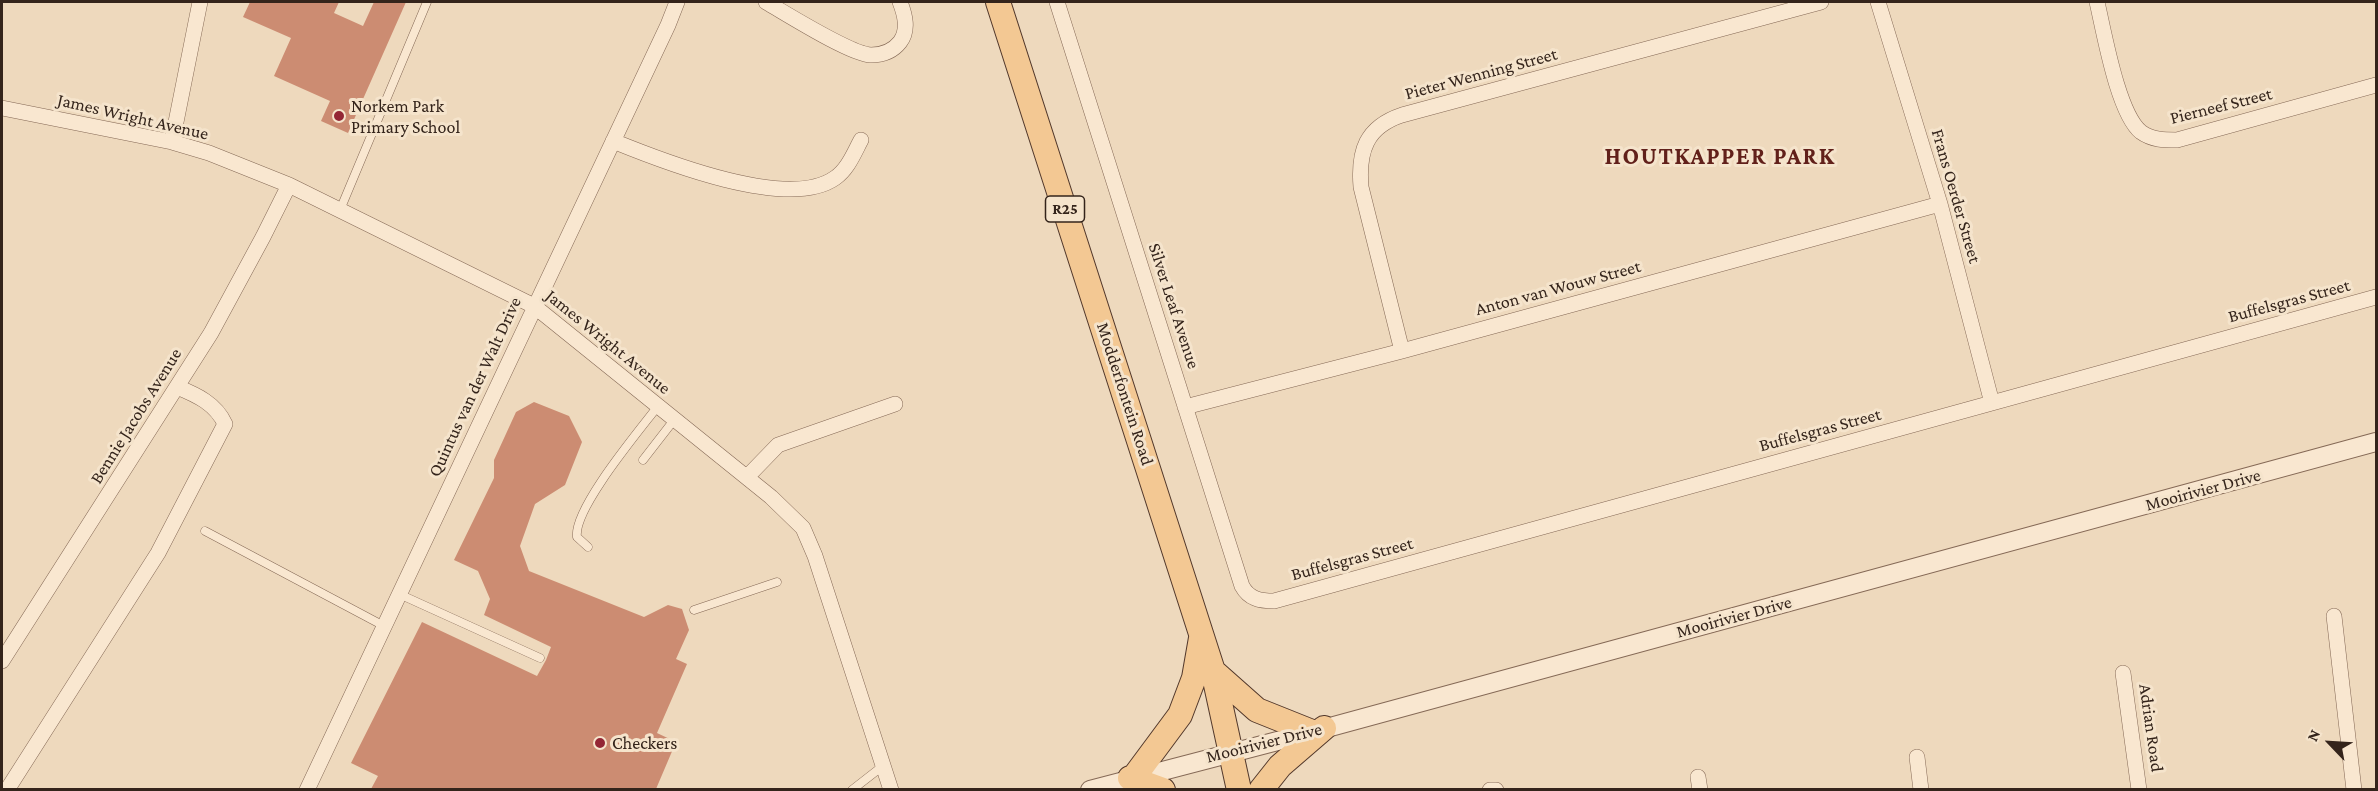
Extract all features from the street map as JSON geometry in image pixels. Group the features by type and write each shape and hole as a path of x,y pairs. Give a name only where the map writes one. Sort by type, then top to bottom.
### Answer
{"main road":[{"name":"Modderfontein Road","path":"998,2 1213,671 1239,789"},
{"path":"1163,789 1132,778 1180,715 1194,678 1202,636"},
{"path":"1213,671 1257,710 1318,730 1280,766 1261,789"}],"street":[{"path":"172,142 200,2"},
{"name":"Quintus van der Walt Drive","path":"307,789 677,2"},
{"path":"766,2 841,44 869,55 883,53 895,47 903,38 905,19 900,2"},
{"name":"Silver Leaf Avenue","path":"1057,2 1242,586 1255,599 1274,601"},
{"name":"Pieter Wenning Street","path":"1402,351 1361,187 1361,157 1365,145 1380,125 1402,115 1821,2"},
{"name":"Frans Oerder Street","path":"1878,2 1940,204 1992,403"},
{"name":"Pierneef Street","path":"2097,2 2124,109 2141,132 2157,140 2176,140 2376,85"},
{"name":"James Wright Avenue","path":"2,108 172,142 209,153 289,184 534,306 786,509 806,534 891,789"},
{"path":"613,141 697,173 780,189 795,189 815,186 835,178 845,168 861,140"},
{"name":"Bennie Jacobs Avenue","path":"2,661 211,333 289,184"},
{"name":"Anton van Wouw Street","path":"1185,407 1402,351 1940,204"},
{"name":"Buffelsgras Street","path":"1274,601 2376,297"},
{"path":"7,789 159,553 225,424 219,411 195,394 177,387"},
{"path":"747,477 778,446 896,404"},
{"name":"Mooirivier Drive","path":"1090,789 1318,730 2376,442"},
{"path":"2334,616 2354,789"},
{"name":"Adrian Road","path":"2123,673 2139,789"},
{"path":"1917,757 1921,789"},
{"path":"1490,789 1496,789"}],"lane":[{"path":"340,210 427,2"},
{"path":"588,547 577,537 578,526 598,487 658,406"},
{"path":"643,460 675,420"},
{"path":"205,531 384,626"},
{"path":"694,610 777,582"},
{"path":"399,594 540,658"},
{"path":"852,789 884,765"}],"building":[{"path":"250,2 339,2 334,13 363,26 374,2 406,2 348,133 321,121 330,101 274,76 291,38 243,17"},
{"path":"534,402 569,416 582,442 565,485 535,504 520,546 529,571 644,617 668,605 682,609 689,630 676,659 687,664 657,733 676,742 656,789 371,789 378,776 351,763 422,622 537,676 546,660 551,647 484,615 490,599 478,571 454,560 494,478 494,460 516,412"}],"place":[{"name":"Norkem Park Primary School","path":"339,116"},
{"name":"Checkers","path":"600,743"}],"district":[{"name":"HOUTKAPPER PARK","path":"1720,157"}]}
